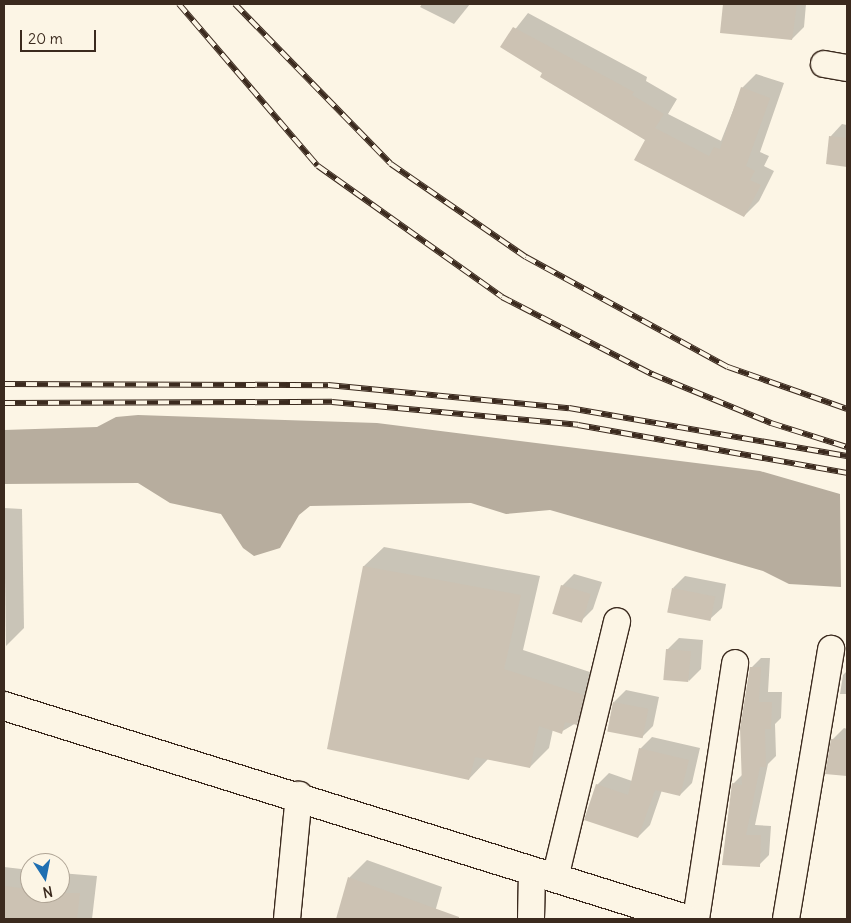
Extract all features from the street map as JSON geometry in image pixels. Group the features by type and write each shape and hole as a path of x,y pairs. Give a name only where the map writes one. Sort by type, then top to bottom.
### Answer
{"street":[{"path":"531,919 617,621"},
{"path":"786,919 831,649"},
{"path":"696,919 735,663"},
{"path":"4,706 299,795 543,874 628,911 686,919"},
{"path":"288,919 299,795"}],"shaded area":[{"path":"138,415 377,423 760,471 840,494 841,587 789,584 763,571 550,510 506,514 471,503 310,506 299,515 280,548 254,556 243,548 221,514 170,503 138,483 4,484 4,430 97,427 116,417"}],"building":[{"path":"723,4 797,4 792,40 720,33"},
{"path":"513,27 634,92 632,95 664,114 655,128 709,156 714,147 720,149 741,87 770,98 746,166 755,171 750,180 761,185 744,217 634,160 645,140 540,77 542,73 500,47"},
{"path":"829,136 847,138 847,167 826,164"},
{"path":"363,566 521,595 504,669 584,695 577,725 565,722 562,734 539,726 530,768 475,757 469,780 327,749"},
{"path":"561,585 591,594 582,623 552,614"},
{"path":"672,588 715,596 710,621 667,613"},
{"path":"666,649 691,651 688,682 663,680"},
{"path":"750,667 761,667 759,702 772,702 771,729 765,729 766,767 760,767 746,835 761,835 760,867 722,865 732,783 742,785 740,728"},
{"path":"613,702 648,709 643,738 607,731"},
{"path":"831,739 847,740 847,776 825,774"},
{"path":"639,748 689,760 680,796 655,790 638,838 584,820 596,784 628,795"},
{"path":"348,877 459,917 459,919 336,919"},
{"path":"4,886 20,888 20,903 70,903 70,893 80,893 77,919 4,919"}],"railway":[{"path":"179,4 318,166 502,297 652,374 771,423 847,447"},
{"path":"235,4 391,164 526,257 728,367 847,409"},
{"path":"4,384 328,385 569,408 847,456"},
{"path":"4,403 332,402 578,425 847,473"}]}
